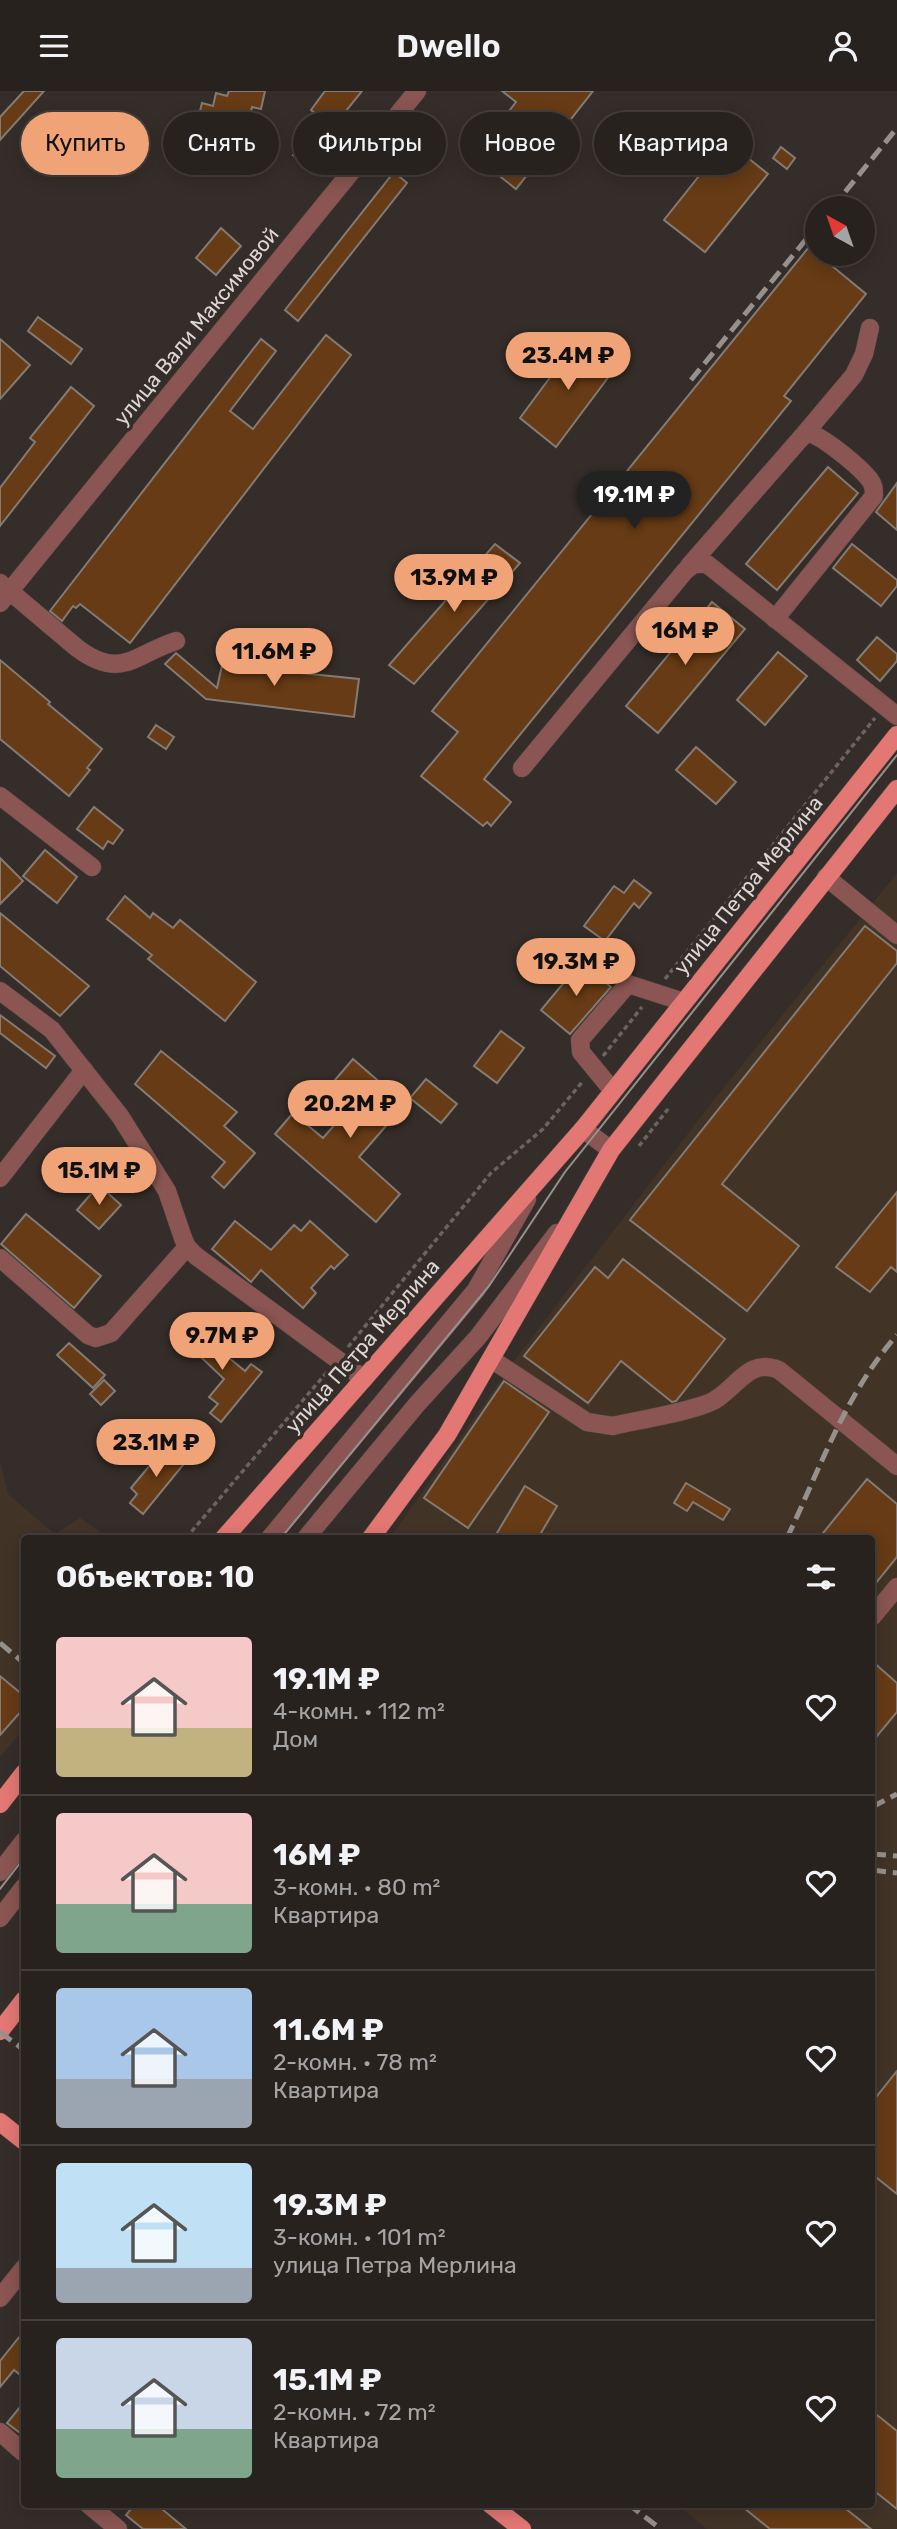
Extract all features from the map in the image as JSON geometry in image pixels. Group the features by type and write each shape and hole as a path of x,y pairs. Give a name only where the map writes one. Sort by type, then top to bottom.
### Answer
{"main road":[{"name":"улица Петра Мерлина","path":"227,1535 583,1129 897,735"},
{"path":"373,1535 447,1435 611,1150 897,789"},
{"path":"0,1804 21,1777"},
{"path":"0,2031 21,2004"},
{"path":"0,2122 21,2139"},
{"path":"495,2508 522,2529"}],"street":[{"name":"улица Вали Максимовой","path":"4,592 417,91"},
{"path":"522,768 689,566 854,375 864,354 870,328"},
{"path":"775,619 874,496 868,477 820,437 807,433 801,438"},
{"path":"689,566 707,564 891,711"},
{"path":"4,592 90,657 103,663 119,664 133,660 176,641"},
{"path":"0,796 92,867"},
{"path":"826,877 897,935"},
{"path":"613,1091 581,1052 580,1039 624,987 634,985 684,1002"},
{"path":"0,991 52,1030 120,1116 167,1191 187,1247 364,1379"},
{"path":"4,1165 84,1070"},
{"path":"583,1129 611,1150"},
{"name":"улица Петра Мерлина","path":"272,1535 476,1290 534,1184"},
{"path":"308,1535 418,1403 478,1337 582,1198"},
{"path":"0,1258 88,1335 96,1338 111,1333 187,1247"},
{"path":"491,1359 587,1422 601,1426 613,1426 712,1402 731,1389 753,1368 766,1365 779,1370 897,1466"},
{"path":"875,1613 897,1587"},
{"path":"0,1872 21,1845"},
{"path":"0,1918 21,1891"},
{"path":"0,2298 21,2272"},
{"path":"0,2432 21,2450"},
{"path":"93,2508 118,2529"}],"path":[{"path":"189,1535 491,1173 543,1129 654,992 891,711"}],"shaded area":[{"path":"897,873 897,2529 707,2529 681,2508 875,2508 875,1535 392,1535 519,1354 709,1106"},
{"path":"0,1462 8,1494 55,1534 80,1518 105,1535 21,1535 21,1732 0,1757"}],"building":[{"path":"24,91 44,91 25,112 21,112 21,117 0,140 0,117"},
{"path":"229,91 265,91 261,109 252,107 251,112 200,112 202,103 213,106 216,93 227,96"},
{"path":"325,91 362,91 345,112 311,110"},
{"path":"502,91 593,91 576,112 508,112 516,102"},
{"path":"781,147 795,158 787,169 773,158"},
{"path":"753,162 768,174 705,252 664,220 700,175 753,175"},
{"path":"392,175 398,175 407,183 298,321 285,310"},
{"path":"498,175 527,175 516,189"},
{"path":"221,228 241,246 216,275 196,258"},
{"path":"805,252 805,266 832,266 866,294 784,396 791,401 484,779 511,802 491,826 487,822 483,826 421,776 458,732 432,711"},
{"path":"38,317 82,349 71,364 28,331"},
{"path":"326,335 351,355 130,643 80,604 76,608 73,606 62,621 50,611 261,339 276,351 230,411 253,429"},
{"path":"580,337 616,367 556,447 520,418"},
{"path":"0,339 30,365 0,399"},
{"path":"71,387 94,406 0,526 0,488 35,442 30,438"},
{"path":"828,467 858,493 777,590 746,564"},
{"path":"897,483 897,530 876,512"},
{"path":"495,544 520,563 414,684 389,665"},
{"path":"852,544 897,580 897,586 881,606 833,568"},
{"path":"712,602 745,629 658,733 626,706"},
{"path":"877,637 897,654 897,661 880,681 857,660"},
{"path":"778,652 807,676 765,725 737,700"},
{"path":"176,653 217,688 222,665 359,679 354,717 206,699 165,664"},
{"path":"0,660 102,749 87,768 90,770 69,796 0,739"},
{"path":"156,725 174,737 166,749 148,737"},
{"path":"696,747 736,782 716,804 676,770"},
{"path":"94,807 123,830 113,844 108,841 103,849 77,829"},
{"path":"45,850 77,877 57,903 23,876"},
{"path":"0,858 23,881 0,904"},
{"path":"634,880 651,893 639,908 634,903 605,941 584,926 614,886 624,893"},
{"path":"125,896 150,918 153,913 173,928 180,920 256,982 225,1021 148,959 152,955 107,919"},
{"path":"0,913 89,986 60,1016 0,966"},
{"path":"865,926 897,951 897,963 722,1184 799,1246 747,1311 630,1220"},
{"path":"581,962 611,987 570,1034 541,1010"},
{"path":"0,1015 55,1056 46,1068 0,1033"},
{"path":"501,1031 524,1048 497,1083 474,1066"},
{"path":"161,1051 237,1112 224,1126 255,1153 224,1188 212,1177 225,1162 135,1084"},
{"path":"353,1059 405,1104 359,1157 400,1194 376,1222 275,1134 293,1113 323,1138 351,1106 329,1087"},
{"path":"426,1079 457,1104 441,1123 410,1098"},
{"path":"99,1185 121,1205 99,1229 77,1210"},
{"path":"897,1192 897,1272 891,1267 870,1292 836,1267"},
{"path":"26,1214 101,1276 74,1308 1,1244"},
{"path":"235,1221 271,1250 294,1225 301,1231 310,1221 348,1255 334,1269 331,1266 311,1288 316,1293 303,1308 261,1270 251,1282 212,1249"},
{"path":"623,1259 725,1339 676,1401 672,1402 621,1361 588,1403 524,1356 595,1267 608,1278"},
{"path":"198,1324 226,1350 223,1353 245,1371 251,1364 262,1372 221,1422 210,1413 218,1404 209,1397 224,1379 183,1340"},
{"path":"69,1343 105,1375 93,1388 57,1355"},
{"path":"104,1380 115,1391 101,1405 90,1394"},
{"path":"504,1381 549,1412 468,1528 424,1498"},
{"path":"176,1449 188,1459 143,1514 130,1503 137,1494 131,1488 160,1453 168,1459"},
{"path":"867,1479 897,1504 897,1557 875,1584 875,1535 821,1535"},
{"path":"686,1483 730,1509 723,1520 693,1502 687,1511 674,1503"},
{"path":"525,1486 557,1506 540,1535 496,1535"},
{"path":"875,1664 897,1683 897,1712 875,1738"},
{"path":"0,1676 21,1694 21,1711 0,1735"},
{"path":"897,2071 897,2194 875,2176 875,2098"},
{"path":"21,2335 21,2376 14,2370 0,2387 0,2361"},
{"path":"21,2406 21,2434 7,2423"},
{"path":"875,2413 897,2431 897,2509 875,2491"},
{"path":"132,2508 161,2508 186,2529 143,2529 126,2515"},
{"path":"744,2508 845,2508 871,2529 770,2529"}],"tram line":[{"path":"283,1535 489,1286 565,1172 897,755"},
{"path":"0,1889 21,1862"}],"railway":[{"path":"842,196 897,128"},
{"path":"691,380 805,241"},
{"path":"788,1535 848,1407 897,1335"},
{"path":"0,1643 21,1660"},
{"path":"875,1805 897,1794"},
{"path":"875,1854 897,1856"},
{"path":"875,1870 897,1873"},
{"path":"0,2032 21,2048"},
{"path":"633,2508 661,2529"}]}
